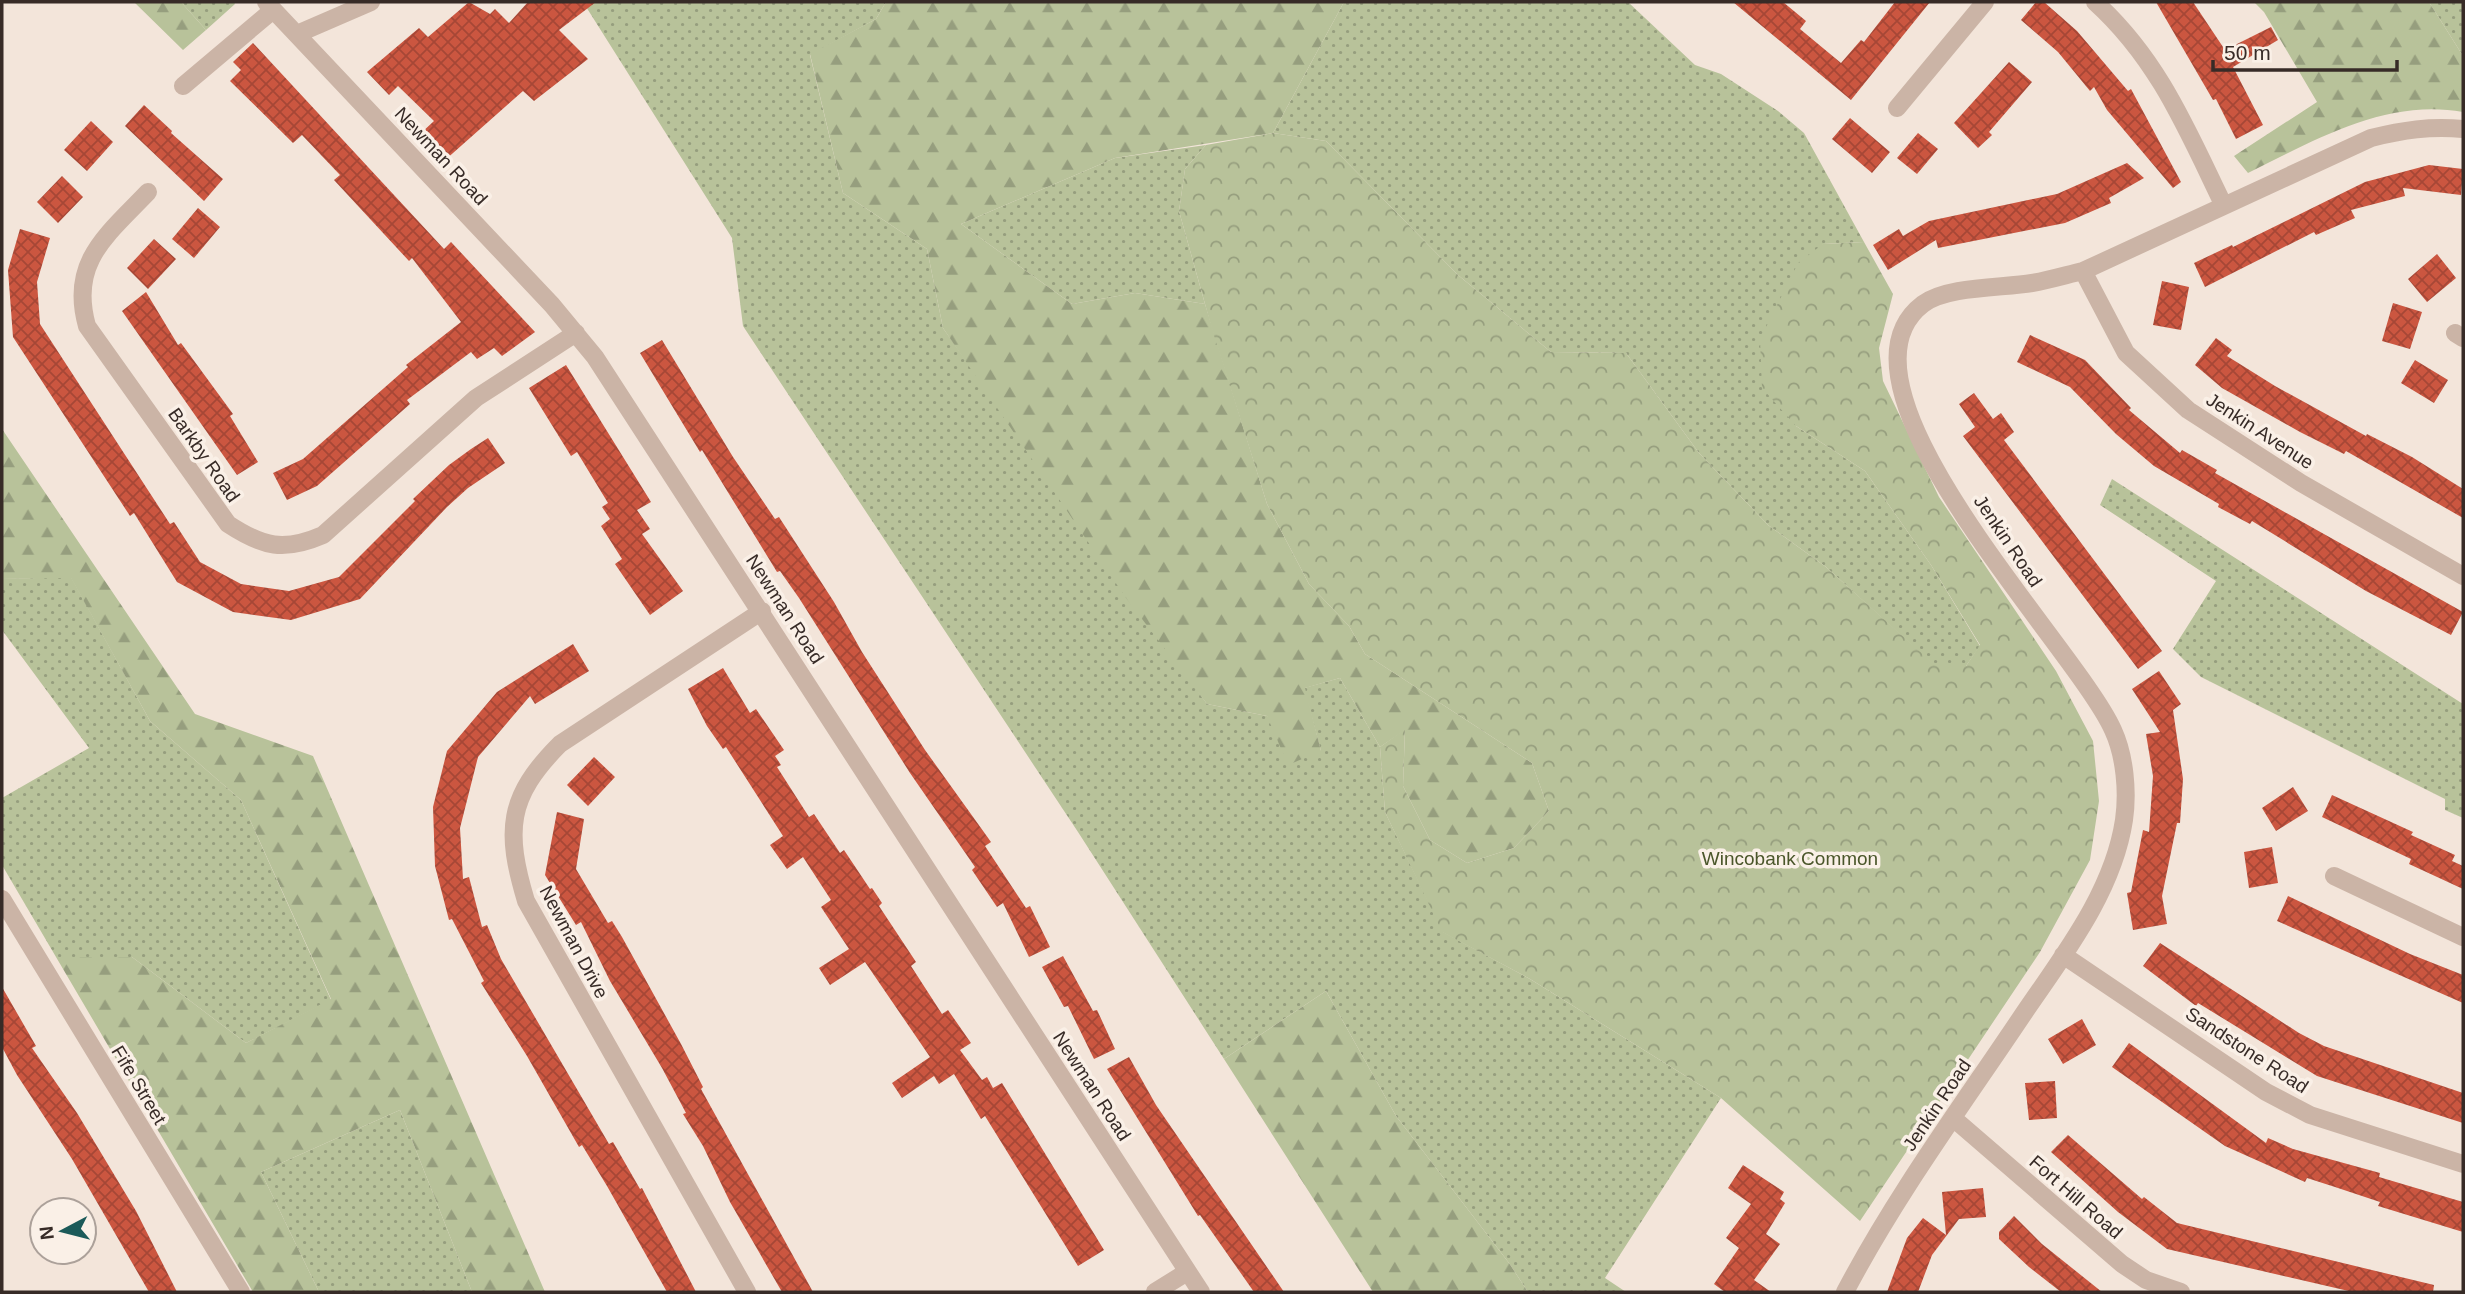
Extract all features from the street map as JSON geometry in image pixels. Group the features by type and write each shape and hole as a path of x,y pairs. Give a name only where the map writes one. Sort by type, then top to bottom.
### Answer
{"street":[{"path":"297,34 371,2"},
{"path":"1897,108 1985,2"},
{"path":"2095,2 2119,23 2152,65 2170,94 2224,206"},
{"path":"183,86 270,6"},
{"name":"Newman Road","path":"270,6 576,332 595,357 1201,1292"},
{"name":"Jenkin Road","path":"1845,1292 1894,1205 2063,955 2114,862 2124,820 2126,788 2116,740 2096,701 1996,564 1943,481 1901,391 1896,360 1898,336 1907,318 1926,301 1952,292 2035,283 2083,271 2371,138 2405,129 2433,126 2463,129"},
{"name":"Barkby Road","path":"148,192 104,238 88,260 82,282 82,305 88,326 228,524 252,540 277,546 303,544 323,535 475,398 576,332"},
{"name":"Jenkin Avenue","path":"2083,271 2126,353 2188,410 2301,483 2463,576"},
{"name":"Newman Drive","path":"747,1292 526,901 515,864 512,829 520,798 535,769 560,744 762,611"},
{"path":"2334,876 2463,937"},
{"name":"Fife Street","path":"2,899 241,1292"},
{"name":"Sandstone Road","path":"2063,955 2266,1092 2310,1115 2463,1164"},
{"name":"Fort Hill Road","path":"1954,1118 2122,1264 2146,1280 2182,1292"},
{"path":"1155,1292 1187,1272"}],"green space":[{"path":"134,2 181,2 206,30 183,50"},
{"path":"181,2 234,2 235,4 206,30"},
{"path":"583,2 886,2 876,19 810,55 843,193 927,249 943,328 1207,704 1267,716 1321,751 1304,688 1340,678 1380,747 1385,812 1443,932 1530,979 1721,1098 1605,1278 1626,1292 1528,1292 1509,1263 1396,1116 1326,991 1224,1059 1078,832 743,326 732,238"},
{"path":"886,2 1344,2 1273,133 1115,158 961,224 1072,304 1135,293 1205,304 1267,504 1309,584 1349,626 1365,654 1532,763 1549,811 1514,848 1467,863 1430,840 1403,786 1405,730 1380,747 1340,678 1305,688 1321,751 1288,765 1267,716 1207,704 1126,598 943,328 927,249 843,193 810,54 876,19"},
{"path":"1344,2 1628,2 1695,65 1721,74 1778,111 1804,133 1864,242 1823,244 1796,426 1865,471 1931,565 1980,646 1966,666 1935,666 1826,567 1768,525 1699,453 1626,353 1551,352 1458,275 1326,141 1273,133"},
{"path":"2254,2 2429,2 2463,56 2463,112 2434,109 2379,116 2325,136 2248,173 2234,156 2317,102 2264,12"},
{"path":"2429,2 2463,2 2463,56"},
{"name":"Wincobank Common","path":"1273,133 1326,141 1458,275 1551,352 1626,353 1699,453 1768,525 1826,567 1935,665 1966,666 1980,645 1931,565 1865,471 1796,426 1762,388 1760,339 1798,263 1823,244 1864,242 1893,294 1879,348 1883,381 1939,497 2056,671 2093,741 2099,801 2090,860 2040,952 1860,1221 1721,1098 1530,979 1442,932 1385,812 1380,747 1405,729 1403,786 1430,840 1467,863 1514,848 1549,811 1532,763 1365,654 1349,626 1309,584 1267,504 1212,329 1179,211 1185,169 1206,145"},
{"path":"1206,145 1185,169 1179,211 1205,304 1135,293 1072,304 961,224 1115,158"},
{"path":"2,429 195,714 313,756 545,1292 472,1292 400,1110 261,1172 319,1292 253,1292 56,957 132,957 246,1043 331,999 241,800 150,721 71,578 2,579"},
{"path":"2112,479 2463,704 2463,818 2445,810 2445,799 2201,677 2173,649 2216,581 2100,505"},
{"path":"71,577 150,721 241,800 331,1000 246,1043 132,957 56,957 2,865 2,798 89,748 2,630 2,579"},
{"path":"1326,991 1396,1116 1509,1263 1528,1292 1373,1292 1224,1059"},
{"path":"400,1110 472,1292 319,1292 261,1172"}],"building":[{"path":"469,2 490,14 495,9 509,23 528,2 596,2 559,30 588,59 534,101 523,91 444,161 420,134 434,121 398,86 389,95 367,72 419,28 428,37"},
{"path":"1733,2 1783,2 1806,21 1800,29 1841,63 1861,40 1864,42 1895,2 1930,2 1851,100"},
{"path":"2036,2 2044,2 2077,31 2128,91 2131,89 2181,182 2173,188 2107,110 2094,87 2090,91 2058,52 2021,20"},
{"path":"2156,2 2193,2 2225,50 2271,27 2278,40 2233,67 2263,125 2236,139 2216,99 2213,100"},
{"path":"253,43 444,249 451,242 535,332 502,356 494,348 477,359 471,352 407,400 410,404 317,486 287,500 273,473 303,459 408,367 406,365 461,322 412,258 409,261 334,180 340,175 302,135 293,143 230,81 241,70 233,62"},
{"path":"2009,62 2032,82 1989,132 1992,135 1978,148 1954,123"},
{"path":"144,105 223,179 204,201 125,126"},
{"path":"1850,118 1890,152 1872,173 1832,139"},
{"path":"91,121 113,142 87,171 64,150"},
{"path":"1918,133 1938,149 1917,174 1897,158"},
{"path":"2127,163 2144,178 2109,198 2111,203 2065,223 1938,248 1936,240 1888,270 1873,245 1899,229 1903,236 1929,221 2057,194"},
{"path":"2429,165 2463,169 2461,195 2403,188 2405,196 2351,210 2355,218 2316,235 2314,232 2205,287 2194,263 2232,245 2233,247 2365,182"},
{"path":"62,176 83,197 58,223 37,202"},
{"path":"198,208 220,227 194,258 172,239"},
{"path":"20,229 50,238 37,282 40,324 170,524 174,522 200,562 241,584 289,591 339,577 415,501 413,499 449,465 471,449 488,438 505,463 468,488 447,507 360,599 291,620 233,612 177,582 134,513 130,516 13,337 8,270"},
{"path":"154,239 176,259 148,289 127,268"},
{"path":"2437,254 2456,278 2427,302 2408,279"},
{"path":"2162,281 2189,287 2181,330 2153,325"},
{"path":"146,292 178,345 181,343 233,414 230,416 258,462 237,475 122,311"},
{"path":"2393,303 2422,312 2410,349 2382,341"},
{"path":"2030,335 2085,360 2131,408 2129,410 2180,453 2182,450 2217,470 2215,473 2463,612 2451,635 2366,591 2252,521 2250,524 2218,507 2219,504 2154,466 2116,434 2070,387 2017,362"},
{"path":"2216,338 2232,350 2227,356 2275,386 2366,436 2367,434 2412,457 2463,489 2463,518 2346,451 2344,454 2300,432 2222,388 2195,365"},
{"path":"662,340 733,457 775,519 779,517 925,750 991,842 985,846 1026,908 1030,906 1050,947 1029,957 1003,903 997,907 972,870 975,867 910,773 799,598 780,571 777,572 702,450 700,452 640,353"},
{"path":"2415,360 2448,380 2434,403 2401,383"},
{"path":"566,365 651,502 637,510 650,529 642,534 683,591 650,615 615,564 622,559 601,526 610,519 602,507 608,503 577,452 571,456 529,388"},
{"path":"1974,393 1993,419 2001,413 2014,432 2004,440 2162,651 2138,669 1963,436 1975,427 1959,404"},
{"path":"573,644 589,671 535,704 530,696 478,757 460,828 463,879 469,877 482,927 487,925 501,959 609,1144 613,1142 640,1189 642,1188 696,1292 667,1292 607,1186 582,1145 579,1147 481,983 484,981 452,919 449,920 435,866 433,807 447,751 497,692"},
{"path":"723,668 750,713 756,709 784,750 775,756 781,765 777,767 809,817 814,814 840,853 844,850 870,889 872,888 882,903 879,906 916,962 911,966 942,1014 948,1010 971,1043 960,1050 982,1080 987,1077 993,1088 1002,1083 1104,1250 1078,1266 985,1116 981,1119 954,1074 939,1084 934,1076 902,1098 892,1083 930,1057 865,962 830,985 819,968 849,949 821,907 831,900 803,857 787,869 770,845 783,836 726,747 723,749 707,726 688,689"},
{"path":"2159,671 2181,704 2173,710 2183,779 2180,823 2177,823 2162,896 2167,924 2133,930 2127,893 2131,892 2143,830 2149,832 2153,776 2146,734 2160,732 2132,689"},
{"path":"594,757 615,777 588,806 567,785"},
{"path":"2293,787 2308,811 2276,831 2262,808"},
{"path":"2332,795 2413,832 2411,835 2455,855 2452,861 2463,866 2463,889 2409,864 2411,859 2322,817"},
{"path":"557,812 584,819 576,869 608,923 612,921 622,937 681,1044 703,1087 701,1089 813,1292 782,1292 730,1202 703,1146 683,1114 686,1113 610,981 581,922 576,925 545,875"},
{"path":"2272,847 2278,883 2249,888 2244,852"},
{"path":"2288,896 2410,954 2463,975 2463,1003 2277,921"},
{"path":"2160,943 2299,1033 2324,1046 2463,1093 2463,1123 2317,1076 2198,1003 2196,1006 2143,966"},
{"path":"1063,956 1093,1011 1097,1010 1115,1049 1094,1059 1068,1006 1064,1007 1042,967"},
{"path":"2,987 36,1046 32,1048 77,1113 136,1211 177,1292 149,1292 98,1204 98,1196 93,1196 2,1047"},
{"path":"2082,1019 2096,1045 2063,1064 2048,1039"},
{"path":"2129,1043 2266,1143 2268,1138 2293,1149 2380,1173 2379,1177 2463,1202 2463,1232 2378,1206 2380,1202 2307,1178 2305,1182 2225,1146 2112,1067"},
{"path":"1129,1057 1156,1105 1284,1292 1254,1292 1200,1215 1198,1216 1107,1069"},
{"path":"2055,1081 2057,1118 2029,1120 2025,1083"},
{"path":"2068,1135 2142,1199 2144,1197 2177,1223 2434,1285 2433,1292 2353,1292 2167,1249 2118,1212 2051,1152"},
{"path":"1743,1165 1784,1192 1780,1199 1785,1203 1766,1234 1780,1244 1754,1280 1771,1292 1725,1292 1714,1284 1739,1248 1726,1238 1751,1204 1728,1188"},
{"path":"1983,1188 1986,1217 1959,1219 1932,1255 1918,1292 1887,1292 1907,1238 1923,1218 1946,1235 1942,1192"},
{"path":"2014,1216 2042,1244 2102,1292 2061,1292 2029,1267 1999,1239 1999,1232"}]}
